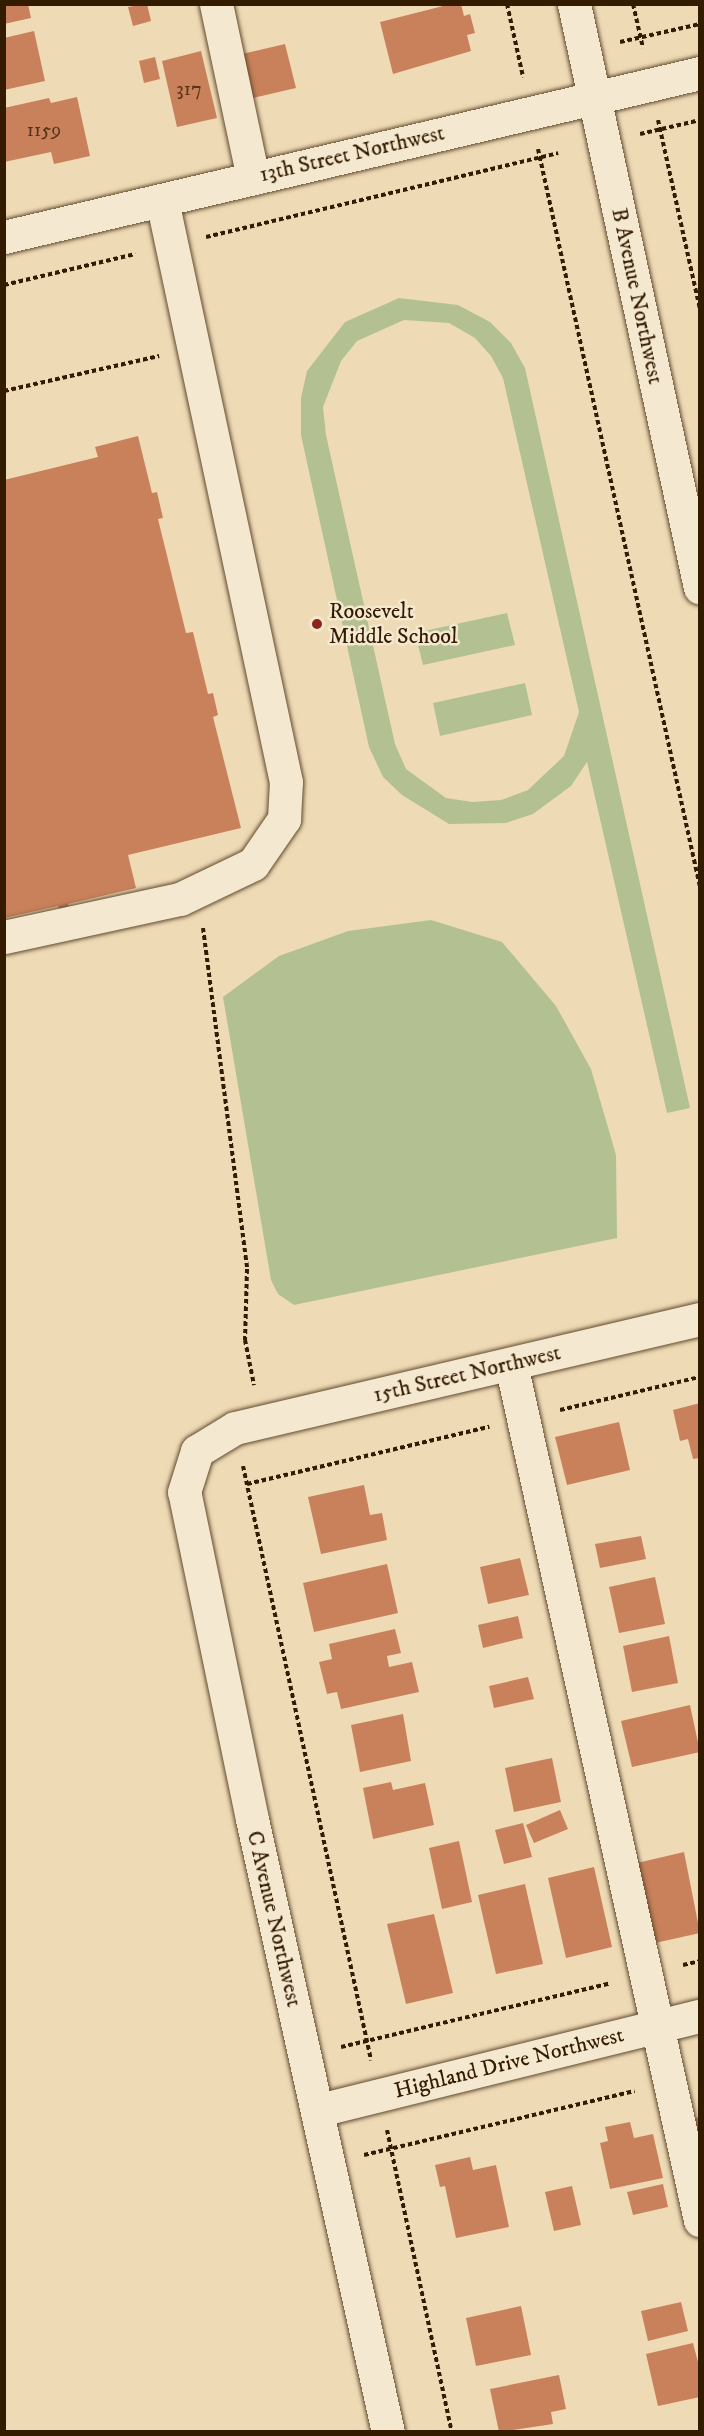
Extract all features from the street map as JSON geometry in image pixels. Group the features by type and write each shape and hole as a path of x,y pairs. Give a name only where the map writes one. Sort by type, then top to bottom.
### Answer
{"street":[{"path":"216,4 253,178"},
{"name":"B Avenue Northwest","path":"574,4 699,588"},
{"name":"13th Street Northwest","path":"4,237 699,73"},
{"path":"4,937 180,899 199,891 253,864 284,819 286,782 162,200"},
{"name":"15th Street Northwest","path":"238,1443 511,1364 699,1319"},
{"path":"511,1364 699,2220"},
{"name":"C Avenue Northwest","path":"238,1443 197,1451 184,1492 252,1819 319,2110 388,2432"},
{"name":"Highland Drive Northwest","path":"319,2110 699,2016"}],"path":[{"path":"507,4 523,81"},
{"path":"633,4 645,56"},
{"path":"619,42 699,24"},
{"path":"657,113 699,310"},
{"path":"639,134 699,120"},
{"path":"537,145 699,888"},
{"path":"4,285 558,153"},
{"path":"4,391 194,349"},
{"path":"202,915 247,1269 245,1340 257,1397"},
{"path":"247,1484 699,1377"},
{"path":"238,1443 373,2069"},
{"path":"337,2048 699,1962"},
{"path":"361,2156 670,2083"},
{"path":"385,2121 452,2432"}],"green space":[{"path":"399,298 458,305 490,322 511,343 525,368 690,1108 667,1113 587,762 571,786 533,814 506,823 449,824 402,795 383,777 369,747 301,435 301,398 307,371 345,322","holes":["404,320 449,323 475,338 491,356 503,378 579,712 564,756 528,790 501,800 472,802 446,798 406,769 395,744 326,435 323,407 341,361 357,341"]},
{"path":"507,613 515,645 423,665 415,633"},
{"path":"525,683 532,715 440,736 433,703"},
{"path":"431,920 502,942 556,1006 591,1069 616,1155 617,1238 294,1305 278,1294 271,1280 223,997 279,956 348,931"}],"building":[{"path":"4,4 28,4 31,18 4,24"},
{"path":"147,4 151,21 133,26 128,7"},
{"path":"451,4 461,4 464,16 470,14 475,33 467,35 471,51 393,74 380,22"},
{"path":"34,31 45,81 4,90 4,38"},
{"path":"285,44 296,88 253,98 242,54"},
{"path":"201,51 217,118 177,127 162,61"},
{"path":"155,57 160,79 144,83 139,61"},
{"path":"77,97 90,156 54,164 51,152 4,162 4,108 49,98 51,103"},
{"path":"138,436 152,493 157,492 163,518 158,519 186,633 193,632 208,694 213,693 218,715 213,717 241,828 128,855 136,888 68,904 70,911 60,913 58,906 4,918 4,480 98,457 95,447"},
{"path":"700,1403 700,1458 693,1459 688,1439 680,1441 673,1410"},
{"path":"619,1422 630,1470 567,1485 555,1437"},
{"path":"364,1485 370,1515 382,1513 387,1540 321,1554 308,1497"},
{"path":"641,1536 646,1559 600,1568 595,1544"},
{"path":"520,1558 529,1595 488,1604 480,1567"},
{"path":"387,1564 398,1613 314,1632 303,1583"},
{"path":"655,1577 665,1624 619,1633 609,1587"},
{"path":"518,1616 523,1638 483,1648 478,1625"},
{"path":"395,1629 401,1653 387,1656 389,1667 412,1662 419,1692 341,1709 337,1692 327,1694 319,1662 332,1659 329,1644"},
{"path":"669,1636 678,1683 632,1692 623,1646"},
{"path":"528,1677 534,1699 494,1708 489,1686"},
{"path":"690,1705 700,1752 632,1767 621,1721"},
{"path":"403,1714 411,1761 360,1772 351,1725"},
{"path":"552,1758 561,1802 514,1812 505,1768"},
{"path":"391,1782 393,1790 425,1783 434,1825 373,1839 363,1788"},
{"path":"560,1810 568,1829 534,1843 526,1825"},
{"path":"523,1823 532,1857 504,1864 495,1830"},
{"path":"459,1841 472,1902 442,1909 429,1848"},
{"path":"684,1852 700,1933 655,1943 637,1863"},
{"path":"594,1867 612,1947 566,1958 548,1878"},
{"path":"525,1884 543,1964 496,1974 478,1895"},
{"path":"434,1914 453,1993 406,2004 387,1924"},
{"path":"700,2117 700,2156 690,2119"},
{"path":"630,2122 634,2138 653,2134 663,2178 610,2189 600,2143 608,2141 605,2127"},
{"path":"470,2157 473,2170 496,2165 509,2227 456,2238 445,2186 440,2187 435,2165"},
{"path":"663,2184 668,2207 633,2215 627,2192"},
{"path":"572,2186 581,2225 554,2231 545,2192"},
{"path":"681,2302 688,2331 648,2341 641,2311"},
{"path":"521,2306 531,2355 476,2366 466,2318"},
{"path":"693,2343 700,2370 700,2397 658,2406 646,2354"},
{"path":"559,2375 566,2409 551,2412 553,2424 499,2432 490,2389"}],"place":[{"name":"Roosevelt Middle School","path":"317,624"}]}
